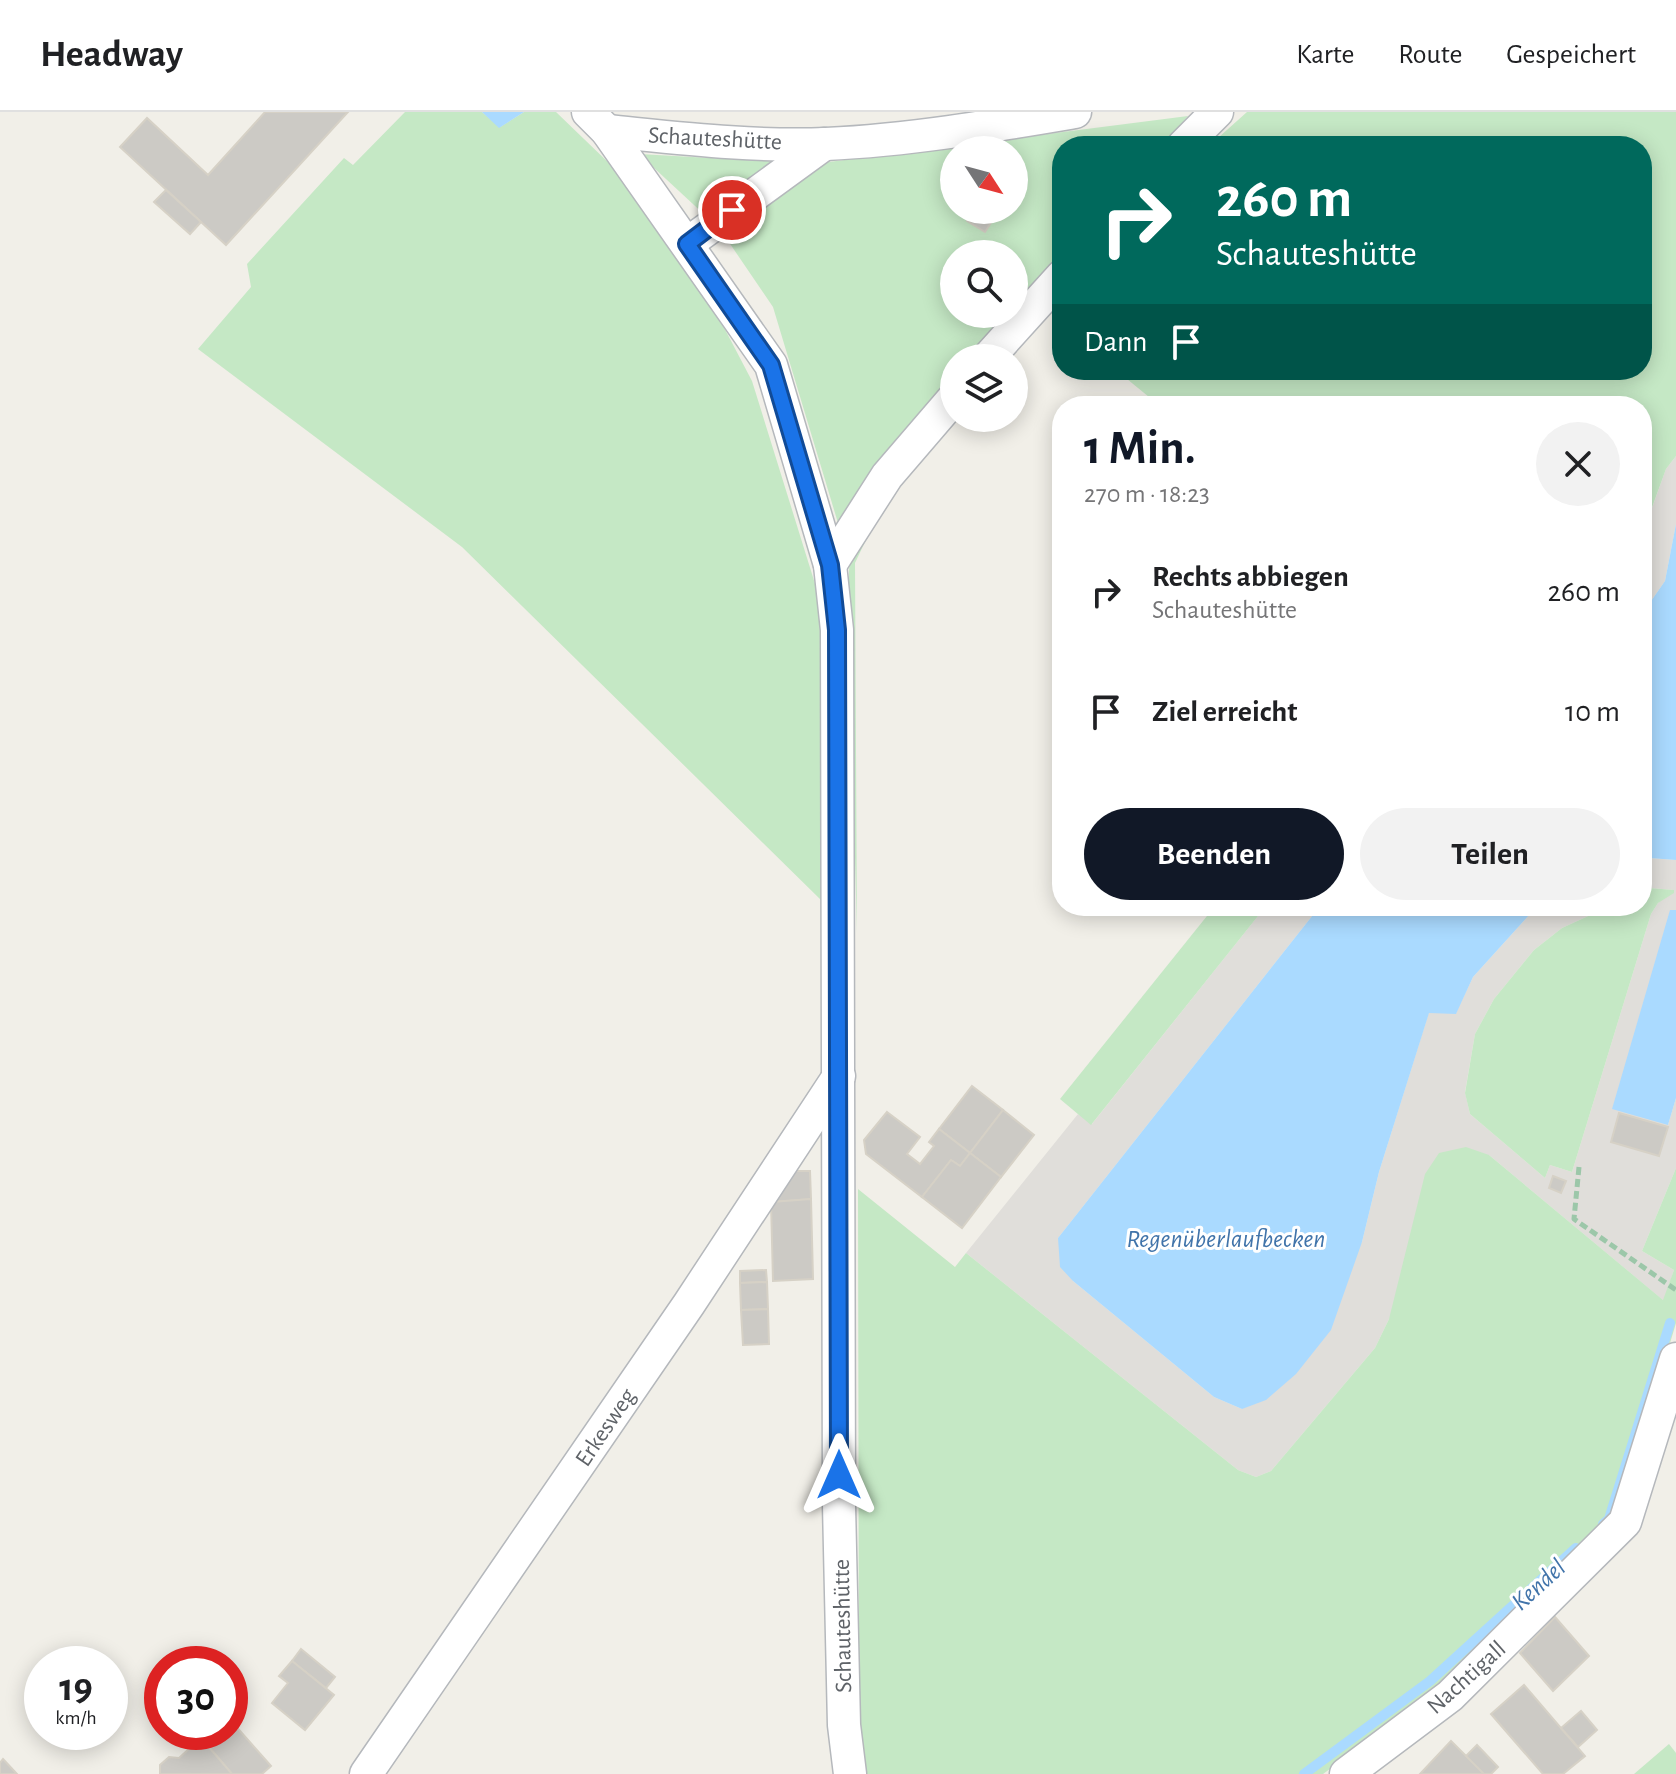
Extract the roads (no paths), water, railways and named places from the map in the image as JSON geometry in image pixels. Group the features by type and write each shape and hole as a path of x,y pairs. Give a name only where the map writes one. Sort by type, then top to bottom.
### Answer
{"street":[{"name":"Schauteshütte","path":"597,121 699,140 824,144 942,135 1075,112"},
{"path":"1193,136 1217,112"},
{"name":"Schauteshütte","path":"597,121 771,365 830,565 837,630 839,1505 844,1725 850,1774"},
{"name":"Schauteshütte","path":"687,244 824,144"},
{"path":"1001,344 1052,287"},
{"path":"830,565 887,476 940,414"},
{"name":"Erkesweg","path":"366,1774 689,1304 839,1076"},
{"name":"Nachtigall","path":"1346,1774 1450,1696 1625,1522 1676,1359"}],"water":[{"path":"482,112 524,112 499,128"},
{"path":"1676,524 1676,860 1652,858 1652,600 1665,581"},
{"path":"1670,910 1676,910 1676,1098 1668,1125 1612,1109"},
{"name":"Regenüberlaufbecken","path":"1312,916 1528,916 1473,977 1456,1014 1429,1013 1379,1172 1362,1242 1331,1330 1296,1374 1266,1400 1242,1409 1214,1397 1073,1281 1060,1267 1058,1238"}],"waterway":[{"name":"Kendel","path":"1603,1524 1609,1519 1670,1323"},
{"name":"Kendel","path":"1304,1774 1430,1681 1576,1548"}]}
